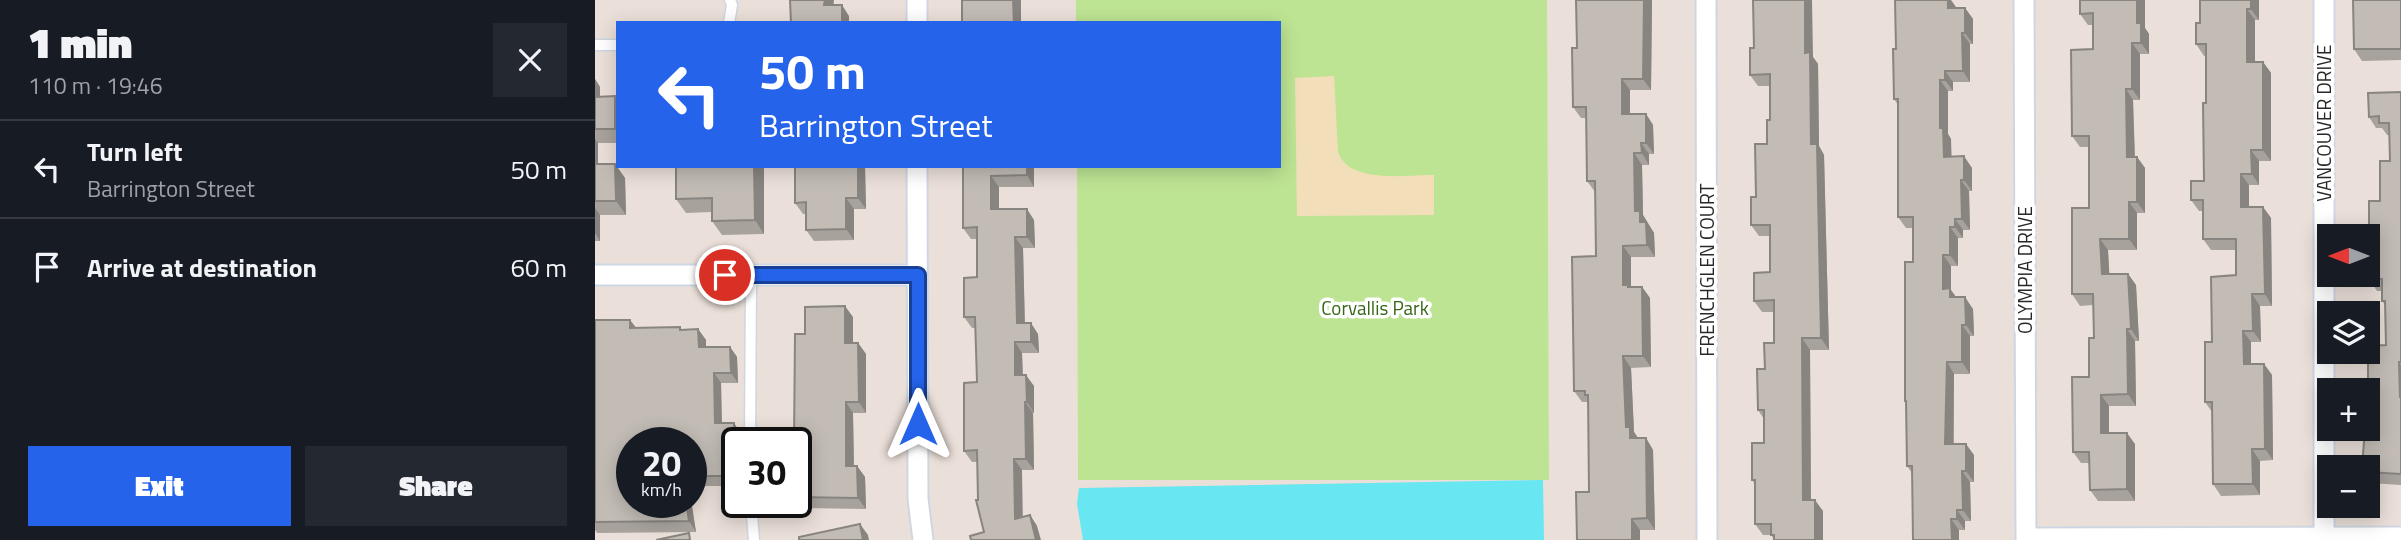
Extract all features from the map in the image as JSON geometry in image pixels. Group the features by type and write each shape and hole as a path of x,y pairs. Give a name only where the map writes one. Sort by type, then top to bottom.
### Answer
{"street":[{"path":"918,0 918,21"},
{"name":"FRENCHGLEN COURT","path":"1706,0 1707,540"},
{"name":"OLYMPIA DRIVE","path":"2024,0 2026,539"},
{"name":"VANCOUVER DRIVE","path":"2324,0 2324,538"},
{"path":"918,168 918,499 923,540"},
{"path":"595,275 918,275"},
{"path":"2026,539 2401,537"}],"lane":[{"path":"729,21 732,5 730,0"},
{"path":"595,45 616,45"},
{"path":"750,427 751,275"},
{"path":"752,518 754,540"}],"green space":[{"name":"Corvallis Park","path":"1076,0 1547,0 1549,480 1078,480 1077,168 1281,168 1281,21 1076,21"}],"sand":[{"path":"1334,76 1338,152 1344,162 1354,169 1380,176 1434,175 1434,215 1297,216 1295,78"}],"water":[{"path":"1543,480 1544,540 1083,540 1077,504 1079,488"}],"building":[{"path":"790,0 825,0 824,5 842,5 842,21 791,21"},
{"path":"962,0 1013,0 1014,21 962,21"},
{"path":"1576,0 1644,0 1643,79 1622,79 1622,114 1646,114 1646,143 1641,143 1642,153 1634,153 1635,211 1640,211 1640,222 1646,222 1647,245 1623,246 1623,285 1642,287 1643,356 1623,356 1626,427 1630,427 1630,438 1646,438 1647,518 1632,519 1632,540 1577,540 1576,492 1589,492 1588,395 1585,395 1585,391 1574,391 1572,257 1596,256 1595,181 1587,181 1586,107 1573,107 1572,48 1577,48"},
{"path":"1753,0 1805,0 1805,53 1810,52 1811,144 1817,144 1821,338 1802,338 1803,500 1815,500 1815,540 1774,540 1771,524 1755,524 1752,443 1764,443 1764,410 1758,410 1757,369 1765,369 1764,343 1774,343 1774,300 1754,301 1754,273 1770,272 1770,225 1751,225 1751,197 1756,197 1755,144 1767,144 1770,74 1750,75 1750,48 1754,48"},
{"path":"1895,0 1948,0 1948,8 1965,8 1965,33 1962,33 1963,71 1945,71 1945,80 1940,80 1940,128 1943,128 1944,157 1964,156 1964,180 1961,180 1962,219 1955,219 1955,227 1950,227 1950,255 1943,255 1943,289 1950,288 1950,297 1965,297 1966,325 1962,325 1962,362 1947,362 1945,444 1966,444 1966,471 1962,471 1963,510 1957,510 1957,519 1951,519 1952,540 1913,540 1912,466 1907,466 1905,401 1905,262 1913,262 1913,217 1898,217 1898,99 1894,99 1893,49 1896,49"},
{"path":"2080,0 2137,0 2137,23 2141,23 2141,43 2132,43 2132,89 2126,89 2127,157 2137,157 2137,202 2129,202 2129,239 2100,239 2102,274 2128,274 2131,329 2127,329 2128,394 2101,395 2101,433 2127,433 2127,489 2090,490 2089,452 2073,452 2072,377 2089,377 2089,338 2094,338 2093,294 2072,294 2072,208 2089,208 2089,136 2072,136 2071,50 2093,49 2093,13 2080,14"},
{"path":"2200,0 2251,0 2251,9 2247,9 2247,62 2263,62 2263,150 2251,150 2252,174 2241,174 2241,207 2263,207 2265,294 2252,294 2253,331 2243,331 2244,364 2264,364 2265,449 2252,449 2253,484 2213,484 2212,402 2205,402 2205,342 2212,342 2211,277 2236,275 2236,239 2203,239 2203,200 2191,200 2191,181 2204,181 2203,103 2206,103 2206,44 2196,44"},
{"path":"2353,0 2401,0 2401,49 2354,49"},
{"path":"2401,92 2401,474 2380,473 2380,455 2363,455 2364,441 2380,441 2380,378 2368,378 2368,364 2380,364 2380,345 2386,345 2385,301 2382,301 2380,279 2380,224 2369,224 2369,201 2380,201 2380,161 2390,161 2389,123 2379,123 2379,116 2369,117 2368,93"},
{"path":"615,96 615,129 595,129 595,97"},
{"path":"595,164 615,164 616,201 595,201"},
{"path":"676,168 754,168 755,220 712,221 712,198 676,199"},
{"path":"795,168 858,168 858,198 846,198 846,229 806,230 806,202 795,203"},
{"path":"963,168 1027,168 1027,175 991,176 991,209 1027,209 1027,237 1015,237 1017,323 1031,323 1031,342 1015,342 1015,375 1026,375 1027,402 1026,459 1014,459 1015,519 1030,515 1036,540 971,540 970,536 984,532 976,500 977,450 964,451 964,383 977,382 975,317 964,317 964,278 977,277 977,227 963,228"},
{"path":"845,306 845,343 858,343 859,402 846,402 846,466 857,466 858,498 812,497 812,427 794,427 795,334 805,334 805,307"},
{"path":"595,320 630,320 630,328 698,329 699,347 730,347 731,373 714,373 715,423 734,423 734,427 721,427 721,476 707,476 707,427 616,427 616,518 689,518 689,521 595,522"},
{"path":"860,524 863,540 799,540 799,537"},
{"path":"689,533 690,540 656,540"}],"route":[{"path":"725,275 918,275 918,424"}]}
